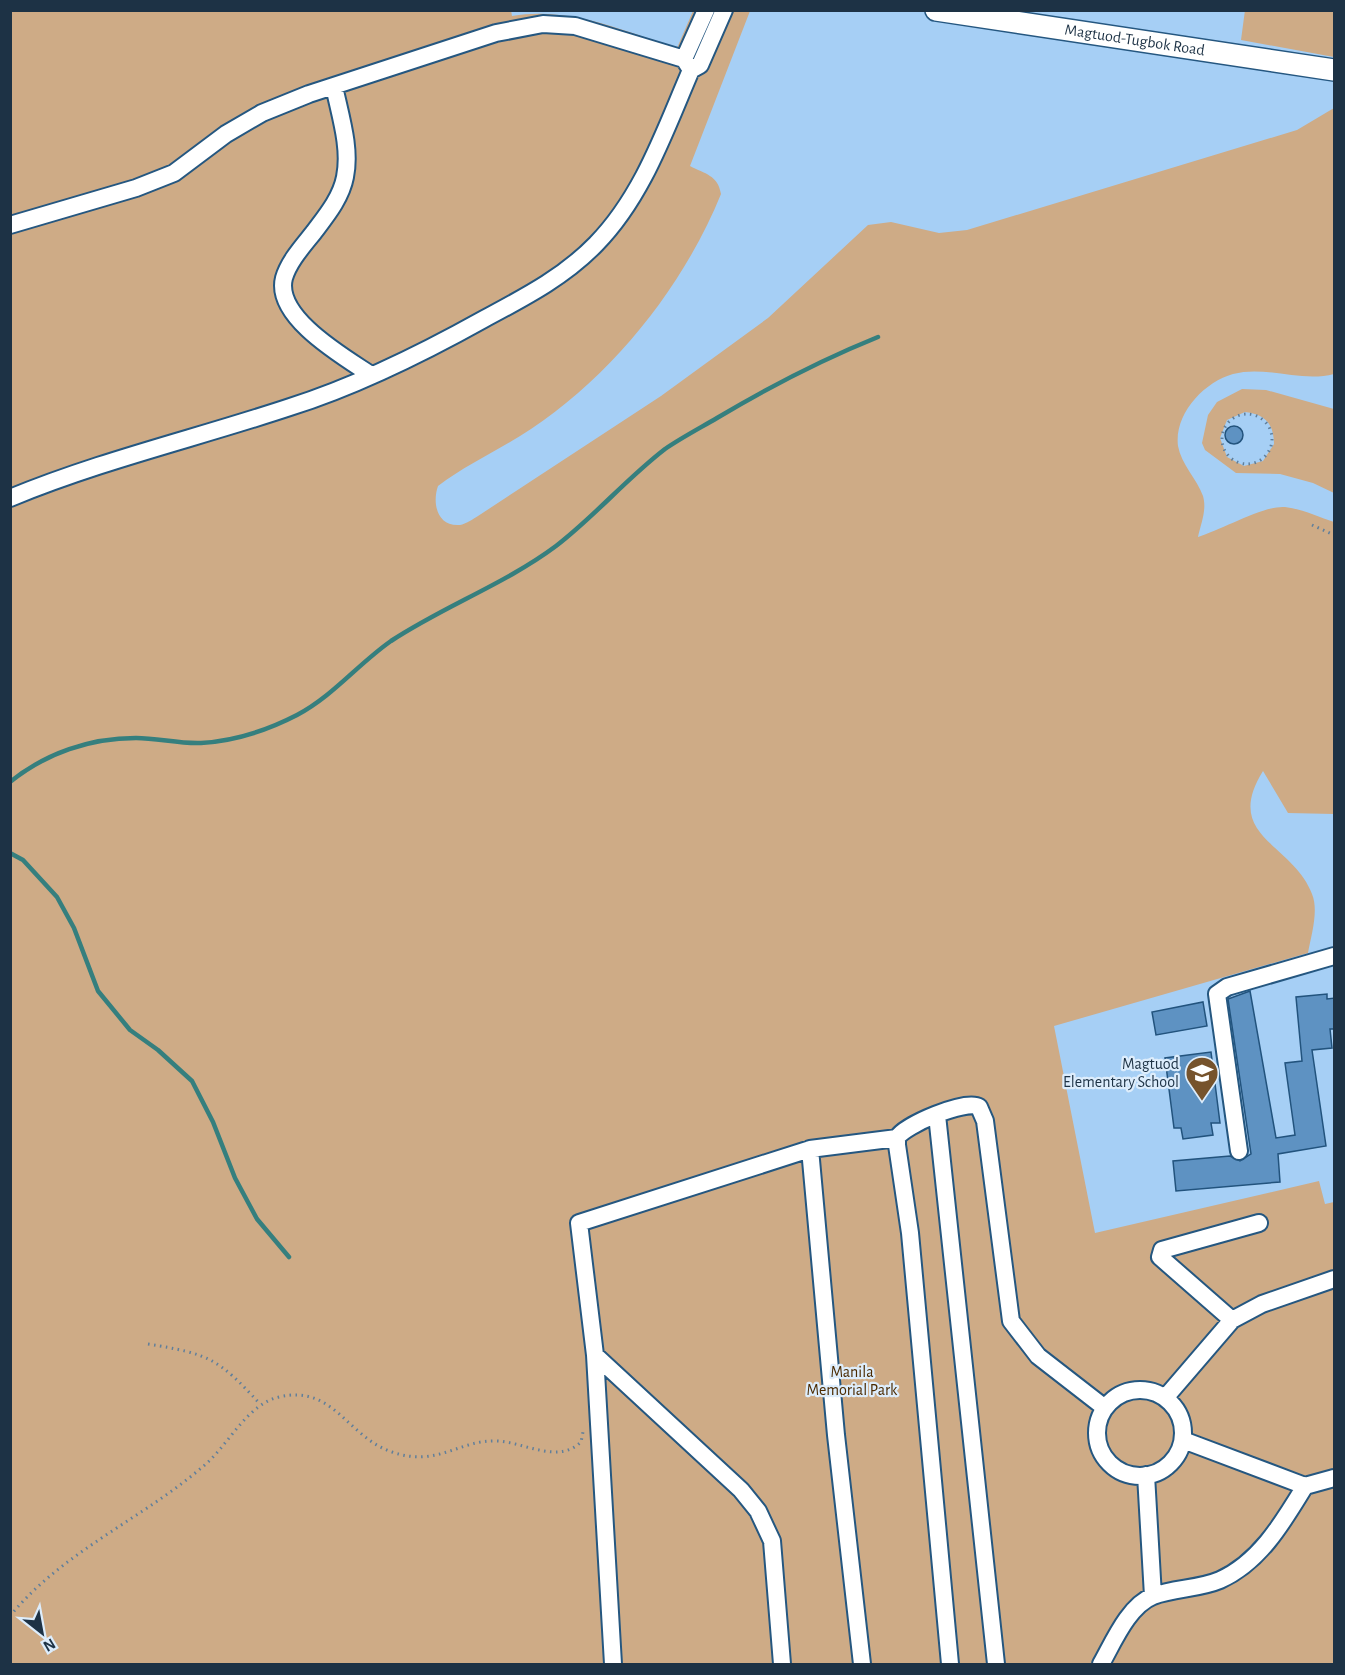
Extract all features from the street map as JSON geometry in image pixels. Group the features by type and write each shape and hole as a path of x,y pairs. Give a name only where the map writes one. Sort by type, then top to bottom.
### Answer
{"main road":[{"name":"Magtuod-Tugbok Road","path":"936,10 1335,70"}],"lane":[{"path":"10,498 66,475 292,407 371,375 462,332 553,282 596,243 627,206 653,158 706,10"},
{"path":"10,225 136,188 174,173 226,134 262,113 334,86 496,33 543,24 575,26 687,64 700,65 723,10"},
{"path":"334,86 346,147 345,177 332,208 295,257 284,278 283,294 296,318 332,349 371,375"},
{"path":"1239,1152 1217,994 1227,987 1335,956"},
{"path":"613,1665 595,1355 579,1223 810,1149 897,1138 913,1124 974,1104 982,1113 1011,1321 1038,1356 1105,1408"},
{"path":"937,1115 996,1665"},
{"path":"897,1138 910,1233 950,1665"},
{"path":"810,1149 836,1436 862,1665"},
{"path":"1232,1320 1160,1257 1162,1250 1259,1223"},
{"path":"1165,1398 1232,1320 1262,1304 1335,1279"},
{"path":"595,1355 741,1490 758,1511 772,1541 782,1665"},
{"path":"1133,1390 1150,1391 1165,1398 1180,1416 1183,1440 1170,1464 1155,1473 1146,1475 1120,1470 1101,1451 1098,1425 1105,1408 1118,1396 1133,1390"},
{"path":"1183,1440 1305,1486 1335,1478"},
{"path":"1146,1475 1154,1596"},
{"path":"1101,1665 1121,1629 1144,1600 1221,1579 1243,1565 1271,1539 1305,1486"}],"path":[{"path":"1245,414 1263,419 1269,426 1272,444 1262,459 1244,464 1228,455 1222,439 1229,422 1245,414"},
{"path":"1312,525 1335,535"},
{"path":"148,1344 188,1350 211,1358 229,1371 260,1404"},
{"path":"10,1616 24,1600 101,1537 201,1468 224,1448 260,1404 279,1397 304,1394 323,1400 370,1441 390,1452 412,1458 434,1457 497,1441 553,1452 565,1452 581,1442 585,1423"}],"green space":[{"name":"Manila Memorial Park","path":"511,10 512,16 554,14 575,17 677,48 693,11 750,11 690,166 714,179 721,194 706,228 687,261 667,294 643,325 590,382 531,429 438,486 436,506 438,513 441,518 452,525 460,525 474,519 661,396 768,318 868,225 891,222 939,233 967,230 1297,130 1334,108 1334,374 1309,377 1258,371 1233,374 1222,378 1193,401 1181,422 1178,434 1180,453 1204,501 1198,537 1276,507 1298,509 1334,522 1334,814 1288,813 1263,771 1253,793 1251,811 1255,825 1303,877 1312,894 1315,916 1308,953 1054,1026 1095,1233 1319,1181 1325,1204 1334,1202 1334,1664 11,1664 10,11"},
{"path":"1245,10 1334,11 1334,57 1241,40"},
{"path":"1242,389 1266,390 1334,409 1334,493 1313,483 1280,474 1236,473 1205,450 1202,443 1208,415 1217,402","holes":["1245,412 1267,421 1274,437 1274,444 1263,461 1244,466 1227,457 1220,438 1227,420"]}],"building":[{"path":"1234,426 1240,429 1243,435 1240,441 1234,444 1228,441 1225,435 1228,429"},
{"path":"1250,991 1276,1138 1295,1135 1285,1063 1302,1061 1296,997 1327,994 1327,999 1335,998 1335,1029 1330,1029 1332,1048 1312,1050 1326,1146 1278,1154 1280,1182 1176,1191 1173,1161 1230,1156 1240,1161 1251,1154 1228,999"},
{"path":"1203,1002 1207,1026 1156,1035 1152,1012"},
{"path":"1211,1052 1220,1123 1211,1123 1213,1135 1183,1139 1181,1128 1174,1128 1165,1058"}],"waterway":[{"path":"10,782 38,763 85,744 136,738 193,743 213,742 250,734 297,715 322,699 391,641 516,572 556,546 671,445 776,385 878,337"},
{"path":"10,853 23,860 57,897 74,928 98,991 130,1030 158,1050 192,1081 213,1122 235,1178 257,1219 289,1257"}],"place":[{"name":"Magtuod Elementary School","path":"1202,1102"}]}
